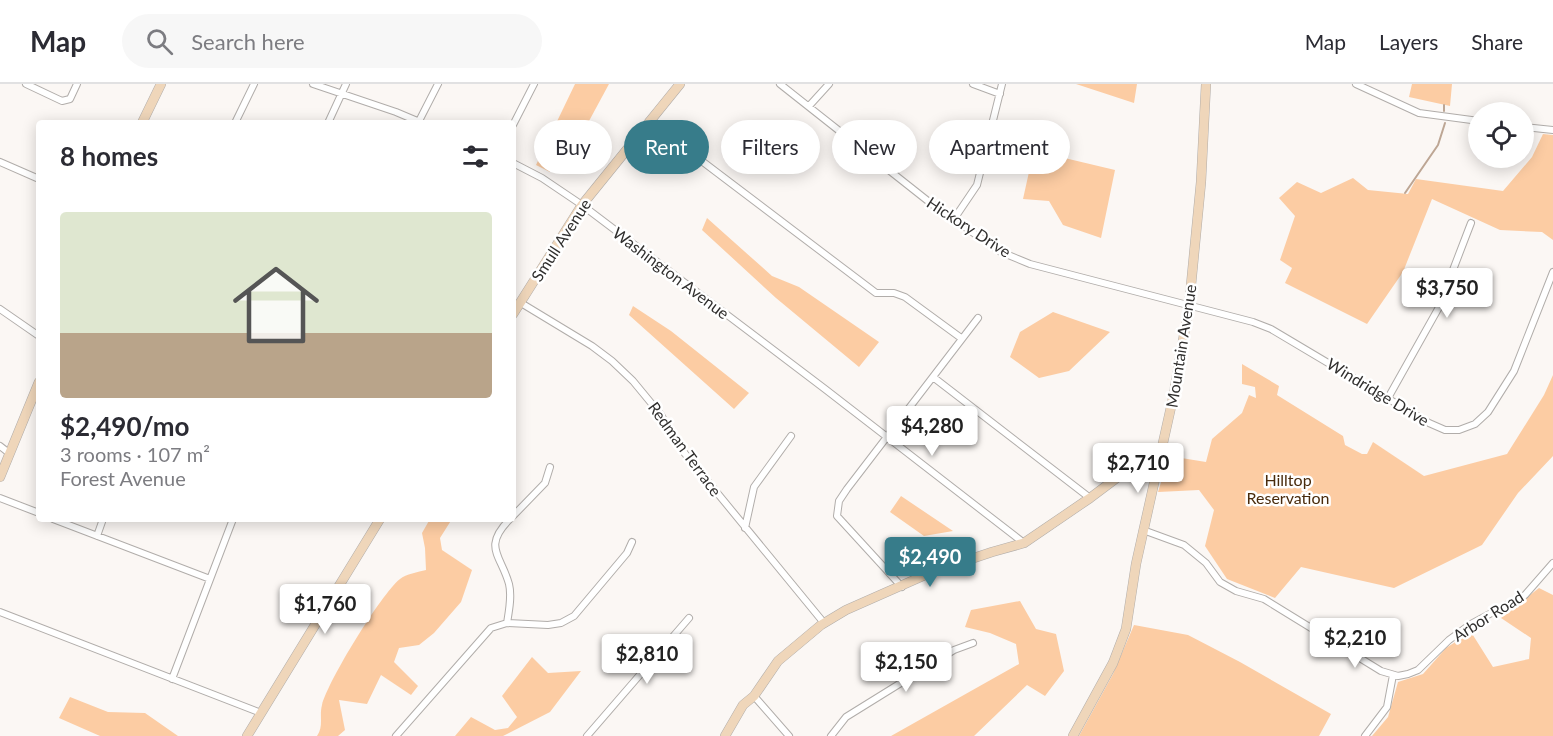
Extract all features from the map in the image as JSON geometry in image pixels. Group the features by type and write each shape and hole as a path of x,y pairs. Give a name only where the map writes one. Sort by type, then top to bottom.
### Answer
{"street":[{"path":"26,84 62,101 70,99 77,84"},
{"path":"143,120 161,84"},
{"path":"236,120 254,84"},
{"path":"313,84 413,120"},
{"path":"329,120 346,84"},
{"path":"421,120 438,84"},
{"path":"516,120 534,84"},
{"name":"Smull Avenue","path":"650,120 680,84"},
{"name":"Hickory Drive","path":"780,84 933,205 1001,252 1030,264 1189,306"},
{"path":"808,106 829,84"},
{"path":"973,84 1000,94"},
{"path":"954,219 977,185 1002,84"},
{"name":"Mountain Avenue","path":"1073,736 1113,663 1122,641 1128,616 1136,564 1186,329 1201,182 1206,84"},
{"path":"1356,84 1419,113 1468,120"},
{"path":"1534,127 1553,130"},
{"name":"Smull Avenue","path":"516,310 582,205 624,152"},
{"path":"0,162 36,178"},
{"name":"Washington Avenue","path":"516,165 542,178 582,205 1024,543"},
{"path":"709,166 876,293 894,293 905,297 961,338"},
{"path":"1388,398 1438,309 1471,223"},
{"name":"Windridge Drive","path":"1189,306 1253,322 1271,329 1437,427 1454,430 1475,424 1488,412 1514,371 1553,272"},
{"name":"Redman Terrace","path":"521,303 592,346 633,381 661,415 682,450 824,623"},
{"path":"0,309 36,334"},
{"path":"902,586 837,516 839,501 886,436 978,318"},
{"path":"933,377 1090,498"},
{"path":"0,477 36,389"},
{"path":"745,528 754,487 791,436"},
{"path":"0,446 9,453"},
{"path":"725,736 743,705 754,696 778,661 824,623 846,610 933,572 1024,543 1130,468 1151,461 1159,463"},
{"path":"516,512 545,483 550,467"},
{"path":"0,498 36,512"},
{"path":"61,522 210,579"},
{"path":"97,536 102,522"},
{"path":"172,679 232,522"},
{"path":"247,736 378,522"},
{"path":"506,522 501,528 495,546 509,584 510,600 507,623"},
{"path":"1143,530 1184,545 1206,563 1220,582 1236,591 1264,600 1381,671 1393,675 1388,707 1365,736"},
{"path":"396,736 491,628 507,623 548,625 561,623 574,616 627,553 632,542"},
{"name":"Arbor Road","path":"1393,675 1403,675 1418,670 1456,635 1525,595 1553,563"},
{"path":"0,612 261,713"},
{"path":"586,736 689,618"},
{"path":"831,736 846,717 854,711 954,650 973,643"},
{"path":"754,696 789,736"},
{"path":"593,728 600,736"}],"green space":[{"path":"575,84 609,84 590,120 558,120"},
{"path":"1076,84 1137,84 1134,103"},
{"path":"1412,84 1452,84 1450,106 1409,97"},
{"path":"1543,134 1553,135 1553,240 1542,232 1500,230 1432,199 1403,272 1367,324 1285,283 1292,268 1280,260 1295,216 1279,198 1297,182 1321,193 1353,178 1368,190 1408,194 1416,179 1503,191 1523,168 1534,168 1534,153"},
{"path":"1070,159 1115,170 1101,238 1063,225 1049,201 1023,199 1029,174 1070,174"},
{"path":"707,218 772,276 799,287 879,342 859,367 776,298 702,230"},
{"path":"633,306 671,331 749,393 734,409 629,315"},
{"path":"1053,312 1110,332 1069,371 1039,378 1010,357 1020,332"},
{"name":"Hilltop Reservation","path":"1242,364 1279,386 1277,395 1343,436 1345,445 1362,454 1367,454 1373,442 1424,476 1507,454 1544,395 1553,375 1553,456 1518,493 1482,545 1394,588 1301,567 1275,598 1227,579 1205,546 1214,510 1199,490 1158,492 1169,456 1206,462 1212,439 1242,413 1249,395 1256,398 1255,387 1242,384"},
{"path":"901,496 953,531 924,536 890,512"},
{"path":"428,522 450,522 440,538 442,550 472,570 461,602 434,633 419,645 399,648 394,662 418,686 411,695 381,675 367,704 339,700 345,730 338,736 317,736 326,693 369,619 400,579 426,570 422,533"},
{"path":"1539,588 1553,595 1553,736 1372,736 1388,717 1398,682 1423,674 1446,648 1471,632 1493,667 1529,659 1531,638 1501,618"},
{"path":"1020,601 1036,629 1056,634 1064,671 1045,696 1027,685 974,736 891,736 1019,664 1016,644 990,633 965,627 971,610"},
{"path":"1134,625 1188,635 1331,714 1319,736 1079,736 1113,674"},
{"path":"532,657 548,673 581,671 550,712 503,736 455,736 471,717 495,730 508,728 517,717 502,696"},
{"path":"70,697 108,712 145,713 178,736 100,736 59,718"}],"waterway":[{"path":"1444,105 1444,111"},
{"path":"1405,193 1438,145 1445,123"}]}
